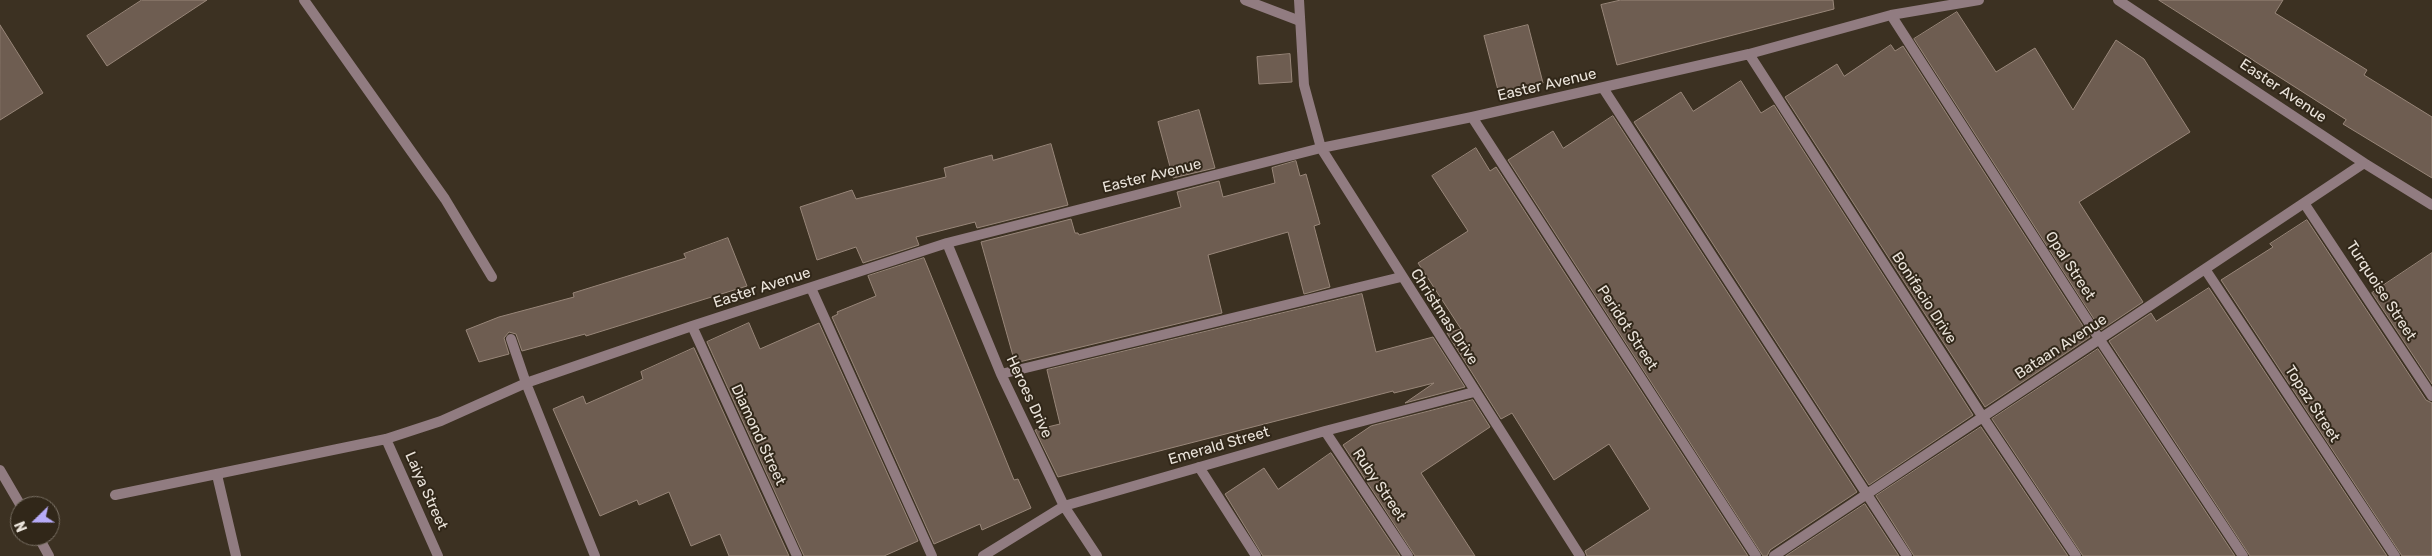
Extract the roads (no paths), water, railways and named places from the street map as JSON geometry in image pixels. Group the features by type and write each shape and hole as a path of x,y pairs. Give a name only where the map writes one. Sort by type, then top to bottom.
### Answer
{"street":[{"path":"304,0 445,199 492,276"},
{"path":"1245,0 1300,21"},
{"name":"Christmas Drive","path":"1299,0 1304,85 1320,148 1580,556"},
{"name":"Easter Avenue","path":"115,495 386,439 441,421 526,383 692,326 947,243 1320,148 1604,88 1749,54 1891,15 1978,0"},
{"name":"Easter Avenue","path":"2118,0 2364,163 2432,205"},
{"name":"Opal Street","path":"1891,15 2100,340 2243,556"},
{"name":"Bonifacio Drive","path":"1749,54 1982,416 2076,556"},
{"path":"1604,88 1865,494 1907,556"},
{"name":"Peridot Street","path":"1472,117 1756,556"},
{"name":"Bataan Avenue","path":"1774,556 2364,163"},
{"name":"Turquoise Street","path":"2304,203 2432,396"},
{"name":"Heroes Drive","path":"947,243 1001,374 1064,506 1097,556"},
{"name":"Topaz Street","path":"2205,269 2395,556"},
{"path":"1001,374 1401,277"},
{"path":"810,288 932,556"},
{"name":"Diamond Street","path":"692,326 797,556"},
{"path":"510,339 595,556"},
{"name":"Emerald Street","path":"983,556 1064,506 1325,431 1474,392"},
{"name":"Ruby Street","path":"1325,431 1408,556"},
{"name":"Laiya Street","path":"386,439 438,556"},
{"path":"1199,467 1256,556"},
{"path":"0,470 15,496"},
{"path":"217,475 236,556"}]}
